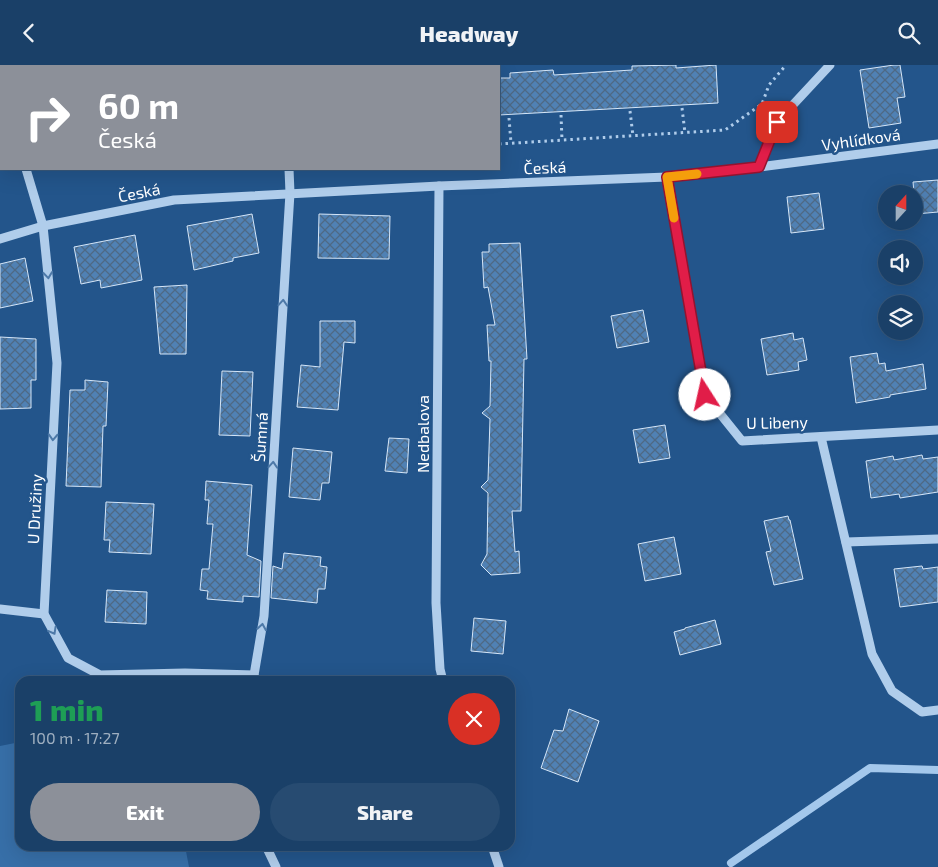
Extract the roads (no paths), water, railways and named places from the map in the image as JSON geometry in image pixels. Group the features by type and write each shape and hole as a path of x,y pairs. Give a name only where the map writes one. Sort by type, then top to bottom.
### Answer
{"street":[{"path":"759,167 777,122 830,65"},
{"name":"Vyhlídková","path":"759,167 938,143"},
{"name":"Česká","path":"0,239 43,226 174,200 439,186 667,177 759,167"},
{"name":"U Družiny","path":"26,170 43,226 57,363 44,614"},
{"name":"Šumná","path":"253,676 264,616 290,193 289,170"},
{"name":"U Libeny","path":"667,177 705,395 742,441 938,430"},
{"name":"Nedbalova","path":"439,186 436,603 442,676"},
{"name":"U Libeny","path":"822,437 872,654 892,691 922,712 938,709"},
{"path":"846,542 938,539"},
{"path":"0,609 44,614 68,659 100,675 185,673 226,676"},
{"path":"268,851 276,867"},
{"path":"494,851 499,867"}],"waterway":[{"path":"731,863 870,768 938,770"}]}
